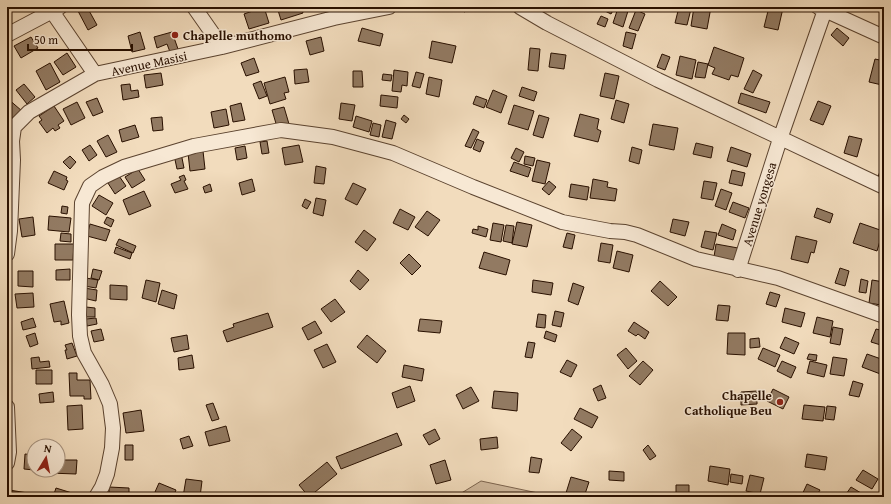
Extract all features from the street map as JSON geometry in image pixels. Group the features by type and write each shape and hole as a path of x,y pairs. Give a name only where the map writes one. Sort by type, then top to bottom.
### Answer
{"street":[{"path":"194,7 222,47"},
{"name":"Avenue Masisi","path":"7,254 10,230 13,168 12,141 14,127 29,112 95,74 222,47 331,13 389,7"},
{"path":"520,7 547,23 651,77 884,187"},
{"path":"7,35 54,8 95,74"},
{"path":"823,8 884,37"},
{"name":"Avenue yongesa","path":"738,270 823,8"},
{"path":"96,497 107,474 112,448 113,428 110,404 102,385 84,353 80,336 78,315 82,203 90,186 103,177 124,167 194,146 281,130 333,137 393,153 473,187 562,222 610,232 625,232 637,235 696,259 738,270 778,278 884,316"},
{"path":"7,407 9,452 7,462"}],"shaded area":[{"path":"481,481 557,497 455,497"}],"building":[{"path":"87,7 97,25 88,30 78,11"},
{"path":"137,7 154,7 138,11"},
{"path":"264,7 269,23 249,29 244,14"},
{"path":"277,7 301,7 303,13 281,20"},
{"path":"462,7 468,7 469,10 464,12"},
{"path":"478,7 486,7 486,11 477,10"},
{"path":"602,7 615,7 611,14 601,9"},
{"path":"679,7 691,9 687,25 675,23"},
{"path":"694,7 711,7 707,29 691,26"},
{"path":"769,7 783,8 778,30 764,27"},
{"path":"618,8 628,11 623,27 613,23"},
{"path":"636,10 645,14 638,31 629,28"},
{"path":"601,16 608,19 605,27 597,24"},
{"path":"362,28 383,34 380,46 358,41"},
{"path":"837,28 849,38 843,46 831,35"},
{"path":"140,32 145,49 132,52 128,36"},
{"path":"172,32 178,49 170,52 167,44 157,48 154,37"},
{"path":"626,32 636,34 632,49 623,46"},
{"path":"31,37 38,48 21,58 14,46"},
{"path":"321,37 324,51 310,55 306,41"},
{"path":"432,41 456,46 452,63 429,58"},
{"path":"714,47 744,58 738,77 731,75 729,80 712,74 715,68 708,65"},
{"path":"530,48 540,49 538,71 528,70"},
{"path":"67,53 76,67 63,75 54,62"},
{"path":"551,53 566,55 564,69 549,67"},
{"path":"662,54 670,57 665,70 657,67"},
{"path":"680,56 696,60 692,79 676,75"},
{"path":"254,58 259,72 246,76 241,63"},
{"path":"875,59 884,61 884,78 882,85 869,82"},
{"path":"698,62 708,64 705,78 695,77"},
{"path":"50,63 60,82 46,90 36,71"},
{"path":"307,69 309,82 295,84 294,70"},
{"path":"394,70 408,72 407,86 402,85 401,92 392,91"},
{"path":"753,70 762,75 753,93 744,89"},
{"path":"353,71 362,71 363,87 353,87"},
{"path":"416,72 424,74 420,88 412,86"},
{"path":"161,73 163,85 146,88 144,75"},
{"path":"605,73 619,76 614,99 600,96"},
{"path":"383,74 392,75 391,81 382,80"},
{"path":"285,77 289,92 284,93 286,99 270,104 264,83"},
{"path":"429,77 442,80 439,97 426,94"},
{"path":"261,81 267,96 259,99 253,84"},
{"path":"24,84 35,97 27,104 16,90"},
{"path":"130,84 131,91 138,90 139,97 123,100 121,85"},
{"path":"522,87 537,92 534,101 519,96"},
{"path":"493,90 507,96 501,113 486,107"},
{"path":"741,93 770,102 766,113 738,103"},
{"path":"381,95 398,97 397,108 380,106"},
{"path":"476,96 487,100 484,108 473,104"},
{"path":"7,98 22,111 12,122 7,118"},
{"path":"97,98 103,112 93,116 86,102"},
{"path":"616,100 629,104 624,123 611,119"},
{"path":"818,101 831,106 823,125 810,120"},
{"path":"77,102 85,118 71,125 63,109"},
{"path":"241,103 245,120 233,122 230,106"},
{"path":"341,103 355,105 352,121 339,119"},
{"path":"514,105 534,111 528,130 508,124"},
{"path":"54,106 64,121 58,125 60,128 55,131 53,128 47,133 39,122 42,120 39,116"},
{"path":"284,107 289,124 277,127 272,110"},
{"path":"226,109 229,125 214,128 211,112"},
{"path":"580,114 599,119 597,129 601,131 598,142 574,136"},
{"path":"404,115 409,119 406,123 401,119"},
{"path":"539,115 549,118 543,138 533,135"},
{"path":"356,116 372,121 369,132 353,127"},
{"path":"162,117 163,130 153,131 151,118"},
{"path":"386,120 396,123 392,139 382,137"},
{"path":"373,123 381,125 379,137 370,135"},
{"path":"653,124 678,128 674,150 649,145"},
{"path":"135,125 139,137 122,142 119,130"},
{"path":"473,129 479,132 471,148 465,146"},
{"path":"108,135 117,152 106,157 97,141"},
{"path":"849,136 862,139 857,157 844,153"},
{"path":"477,139 484,142 480,152 473,149"},
{"path":"267,141 269,153 262,154 260,142"},
{"path":"696,143 713,147 711,158 693,154"},
{"path":"90,145 97,155 89,161 82,150"},
{"path":"299,145 303,162 285,165 282,148"},
{"path":"245,146 247,158 237,160 235,148"},
{"path":"632,147 642,150 639,164 629,161"},
{"path":"731,147 751,154 747,167 727,161"},
{"path":"516,148 524,152 519,162 511,158"},
{"path":"203,151 205,169 190,171 188,153"},
{"path":"181,153 184,168 177,169 174,155"},
{"path":"70,156 76,162 70,169 63,162"},
{"path":"525,156 535,158 533,166 524,164"},
{"path":"537,160 550,163 545,184 532,181"},
{"path":"514,162 531,168 528,177 510,171"},
{"path":"884,163 884,179 878,177"},
{"path":"316,166 326,168 324,184 314,183"},
{"path":"138,169 145,180 132,188 125,177"},
{"path":"732,170 745,173 742,186 729,183"},
{"path":"54,171 67,177 66,180 68,181 64,190 48,183"},
{"path":"117,173 126,186 115,194 106,180"},
{"path":"184,175 186,180 184,181 188,189 175,193 171,184 181,180 179,177"},
{"path":"252,179 255,191 242,195 239,183"},
{"path":"593,179 608,182 607,187 617,189 615,201 590,198"},
{"path":"549,181 556,187 549,195 542,189"},
{"path":"704,181 717,183 713,200 701,198"},
{"path":"353,183 366,189 357,205 345,199"},
{"path":"210,184 212,191 205,193 203,187"},
{"path":"571,184 589,187 587,200 569,197"},
{"path":"721,189 732,193 726,210 715,206"},
{"path":"144,191 151,206 129,215 123,200"},
{"path":"99,195 113,203 106,215 92,206"},
{"path":"316,198 326,200 323,216 313,213"},
{"path":"305,199 311,202 307,209 302,206"},
{"path":"733,202 749,208 745,218 729,212"},
{"path":"62,206 68,207 67,214 61,213"},
{"path":"817,208 833,214 830,223 814,217"},
{"path":"400,209 415,217 408,230 393,223"},
{"path":"427,211 440,220 428,236 415,227"},
{"path":"49,216 71,218 69,232 48,230"},
{"path":"33,217 35,235 22,237 19,219"},
{"path":"107,217 114,220 111,227 104,223"},
{"path":"673,219 689,222 685,236 670,232"},
{"path":"517,222 532,225 527,247 512,244"},
{"path":"493,223 504,225 501,242 490,240"},
{"path":"860,223 883,231 877,251 853,243"},
{"path":"90,224 110,230 106,241 87,236"},
{"path":"722,224 736,230 733,240 718,235"},
{"path":"506,225 514,226 512,243 503,241"},
{"path":"478,226 488,229 486,237 472,233 473,229 478,230"},
{"path":"364,230 376,239 367,251 355,242"},
{"path":"705,231 717,233 713,250 701,247"},
{"path":"61,233 71,234 71,242 60,241"},
{"path":"567,233 575,235 572,249 563,247"},
{"path":"796,236 817,241 814,253 811,252 808,263 791,259"},
{"path":"119,239 136,246 133,253 116,245"},
{"path":"601,243 613,245 610,263 598,261"},
{"path":"55,244 74,244 73,260 55,260"},
{"path":"716,244 738,248 736,261 714,257"},
{"path":"116,247 132,253 130,259 114,253"},
{"path":"617,251 633,255 629,272 613,268"},
{"path":"484,252 510,260 506,275 479,268"},
{"path":"409,254 421,266 412,275 400,263"},
{"path":"840,268 849,271 845,286 835,283"},
{"path":"70,269 70,280 56,280 56,270"},
{"path":"93,269 102,271 99,280 91,278"},
{"path":"358,270 369,280 360,290 350,281"},
{"path":"18,271 33,271 33,287 18,286"},
{"path":"86,278 98,280 96,288 84,286"},
{"path":"861,279 868,281 866,293 859,292"},
{"path":"146,280 160,283 156,302 142,298"},
{"path":"533,280 553,283 551,295 532,292"},
{"path":"872,280 884,282 881,305 869,303"},
{"path":"660,281 677,297 668,306 651,291"},
{"path":"573,283 584,287 578,305 568,301"},
{"path":"110,285 127,286 127,300 110,299"},
{"path":"84,288 97,290 96,301 83,298"},
{"path":"162,290 177,295 174,309 158,304"},
{"path":"770,292 780,295 776,307 766,304"},
{"path":"33,293 34,307 17,308 15,294"},
{"path":"335,299 345,312 331,322 321,309"},
{"path":"64,301 69,323 61,325 61,321 54,322 50,304"},
{"path":"718,305 730,306 728,321 716,320"},
{"path":"86,307 95,308 95,317 86,317"},
{"path":"785,308 805,313 801,327 782,322"},
{"path":"555,311 564,313 561,327 552,325"},
{"path":"268,313 273,327 227,342 223,331 234,327 233,324"},
{"path":"538,314 546,315 545,328 536,327"},
{"path":"817,317 833,321 830,337 813,333"},
{"path":"33,318 36,327 23,330 21,322"},
{"path":"96,318 97,324 87,326 86,319"},
{"path":"420,319 442,321 440,333 418,331"},
{"path":"315,321 322,333 308,340 302,328"},
{"path":"634,322 649,332 645,339 638,334 636,336 628,331"},
{"path":"833,327 843,329 840,345 830,343"},
{"path":"101,329 104,340 94,342 91,331"},
{"path":"876,329 884,331 884,346 871,342"},
{"path":"546,331 557,335 555,342 544,338"},
{"path":"35,333 38,344 30,347 26,336"},
{"path":"728,333 745,333 745,355 727,354"},
{"path":"187,335 189,349 174,352 171,338"},
{"path":"367,335 386,351 377,363 357,347"},
{"path":"785,337 799,343 794,354 780,348"},
{"path":"759,338 760,347 750,348 750,339"},
{"path":"528,342 535,343 532,358 525,357"},
{"path":"72,343 77,356 67,359 65,350 67,350 65,345"},
{"path":"327,344 336,362 323,368 314,350"},
{"path":"626,348 637,361 628,369 617,355"},
{"path":"763,348 780,355 775,367 758,359"},
{"path":"809,354 817,355 816,361 807,359"},
{"path":"867,354 884,360 883,375 862,367"},
{"path":"192,355 194,368 179,370 178,358"},
{"path":"39,357 40,362 49,361 50,367 32,369 31,358"},
{"path":"833,357 847,359 844,376 830,374"},
{"path":"567,360 577,365 571,377 560,372"},
{"path":"643,361 653,370 640,385 629,376"},
{"path":"782,361 796,367 791,378 777,371"},
{"path":"810,361 827,365 824,377 807,373"},
{"path":"404,365 424,369 422,381 402,377"},
{"path":"36,370 52,370 52,384 36,384"},
{"path":"69,373 77,373 77,380 90,380 91,399 84,399 84,396 70,396"},
{"path":"853,381 863,384 859,397 849,395"},
{"path":"601,385 606,398 598,401 593,389"},
{"path":"410,386 415,401 397,408 392,393"},
{"path":"471,387 479,401 463,409 456,395"},
{"path":"773,389 789,397 783,409 767,401"},
{"path":"494,391 518,393 517,411 492,408"},
{"path":"757,391 757,404 741,405 741,392"},
{"path":"53,392 54,402 40,403 39,394"},
{"path":"213,403 219,419 212,421 206,405"},
{"path":"82,405 83,429 68,430 67,406"},
{"path":"804,405 825,407 823,421 802,419"},
{"path":"827,406 836,407 834,420 825,419"},
{"path":"580,408 598,417 592,428 574,419"},
{"path":"141,410 144,431 126,433 123,413"},
{"path":"226,426 230,441 209,446 205,432"},
{"path":"435,429 440,439 429,445 423,435"},
{"path":"572,429 582,437 571,451 561,443"},
{"path":"397,433 402,445 341,469 336,457"},
{"path":"189,436 193,446 183,449 180,439"},
{"path":"497,437 498,448 481,450 480,439"},
{"path":"125,445 133,445 133,460 125,460"},
{"path":"648,445 656,456 650,460 643,450"},
{"path":"25,454 26,469 24,469"},
{"path":"807,454 827,457 825,470 805,467"},
{"path":"531,457 542,459 539,473 529,472"},
{"path":"66,460 77,460 76,474 66,474"},
{"path":"445,460 451,480 436,484 430,465"},
{"path":"327,462 337,474 309,497 299,485"},
{"path":"710,466 730,469 728,485 708,481"},
{"path":"863,470 878,479 872,489 856,480"},
{"path":"609,471 624,472 624,481 609,480"},
{"path":"731,474 743,476 742,484 730,482"},
{"path":"750,475 764,478 760,494 746,491"},
{"path":"571,477 589,482 584,497 566,493"},
{"path":"186,479 202,481 200,497 183,497"},
{"path":"159,483 176,490 173,497 168,497 155,492"},
{"path":"807,484 820,490 816,497 801,497"},
{"path":"676,485 689,485 689,497 676,497"},
{"path":"109,487 129,488 129,497 109,497"},
{"path":"851,487 866,496 844,497"},
{"path":"56,488 72,493 71,497 53,497"},
{"path":"9,490 28,493 27,497 8,497"}],"place":[{"name":"Chapelle muthomo","path":"175,35"},
{"name":"Chapelle Catholique Beu","path":"780,402"}]}
